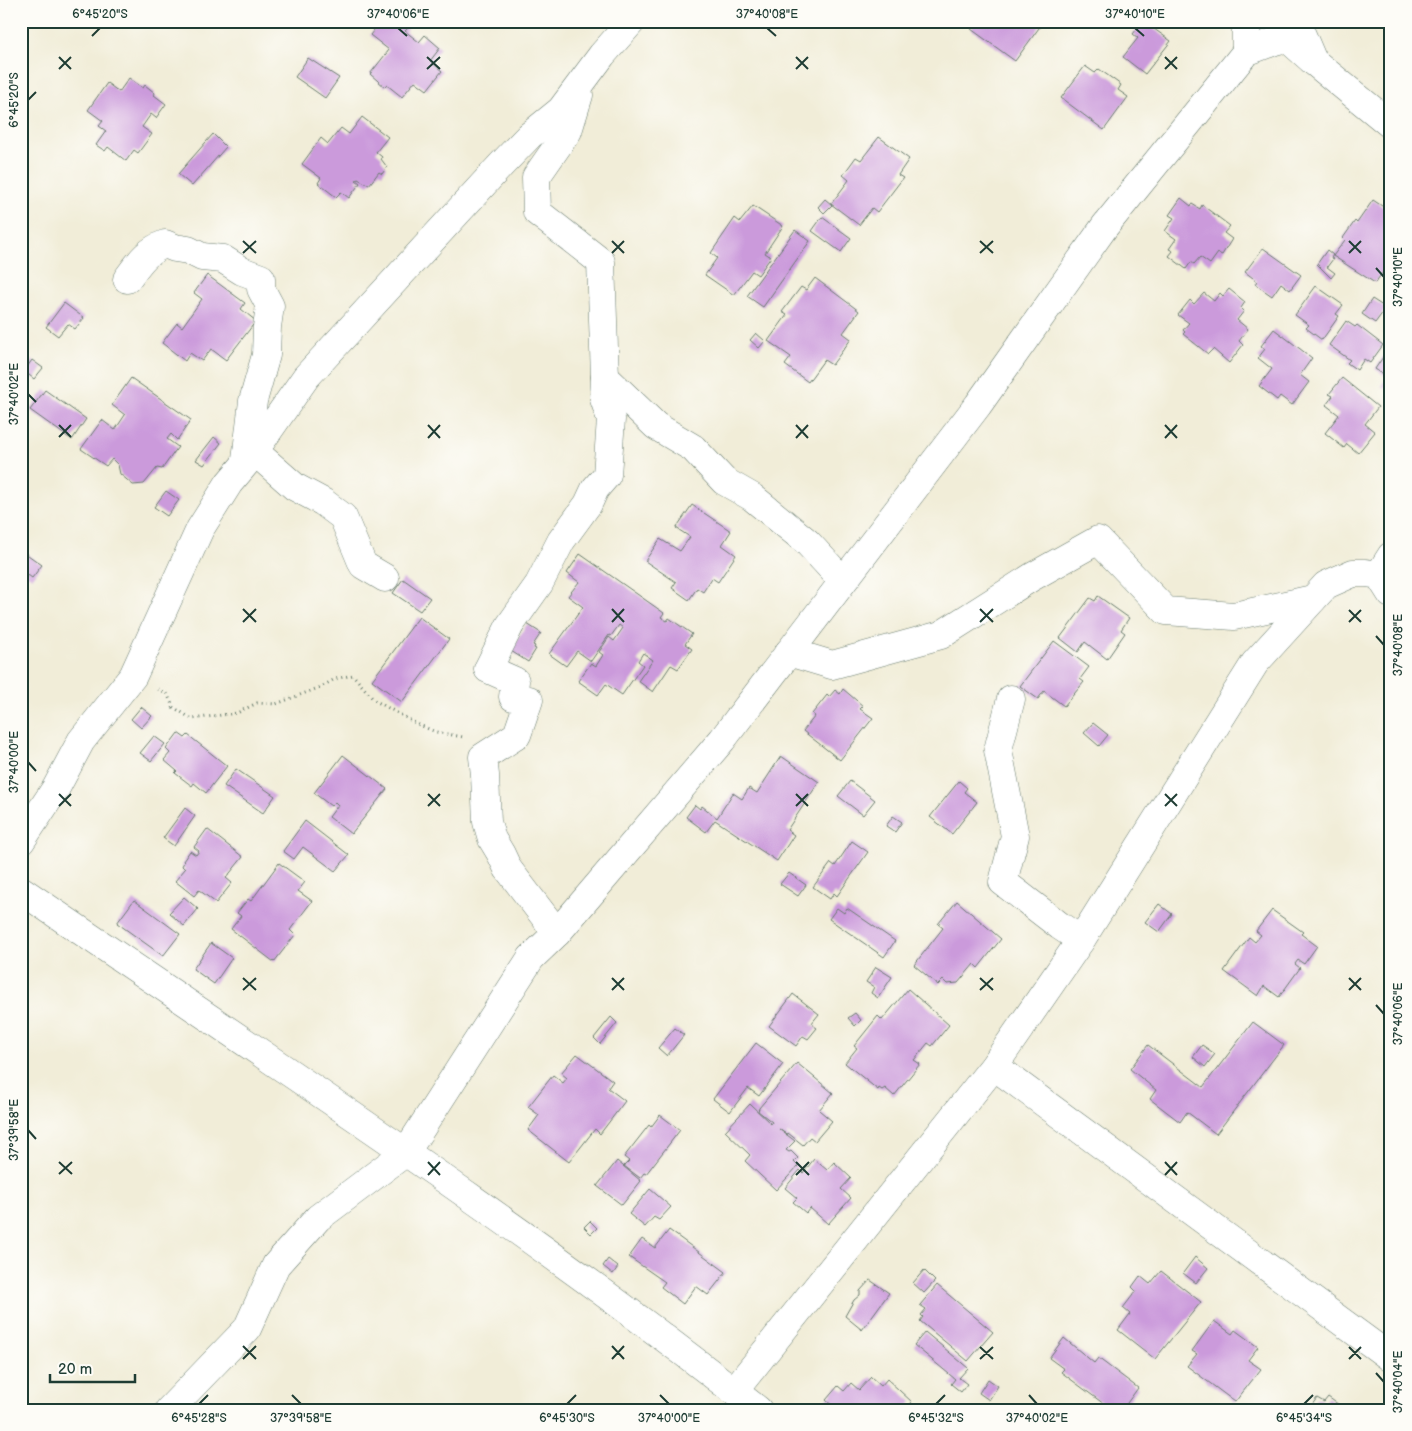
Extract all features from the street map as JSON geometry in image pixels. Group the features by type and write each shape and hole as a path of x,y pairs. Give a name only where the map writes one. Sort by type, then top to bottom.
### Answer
{"street":[{"path":"602,55 605,21"},
{"path":"21,842 56,788 81,741 133,676 200,530 229,483 250,457 306,377 529,136 561,110 602,55 632,21"},
{"path":"1246,21 1246,52"},
{"path":"1296,21 1313,61"},
{"path":"169,1410 247,1330 276,1265 318,1218 406,1152 530,958 557,933 722,740 978,405 1104,226 1246,52 1287,38 1391,125"},
{"path":"557,933 508,868 492,839 487,822 483,757 516,735 530,700 513,697 514,681 488,669 510,625 539,584 561,541 607,474 611,419 604,399 601,262 537,212 536,177 568,131 584,80"},
{"path":"127,279 153,248 165,244 188,250 202,257 223,259 242,271 261,278 261,289 270,306 266,355 253,401 250,457"},
{"path":"605,377 656,426 693,448 724,481 752,497 801,536 843,581"},
{"path":"250,457 295,487 323,502 343,517 363,565 384,578"},
{"path":"790,652 832,665 941,635 1032,577 1098,540 1166,611 1234,616 1313,599"},
{"path":"734,1391 994,1066 1081,940 1255,663 1326,585 1353,574 1387,575"},
{"path":"1011,699 998,750 1015,836 1003,882 1081,940"},
{"path":"21,890 406,1152 589,1281 758,1410"},
{"path":"994,1066 1391,1358"}],"path":[{"path":"133,676 167,693 173,707 192,719 237,713 257,703 276,704 320,687 335,679 353,676 374,700 419,725 436,732 468,738 483,757"}],"building":[{"path":"381,21 406,21 411,25 405,31 419,42 425,35 440,48 430,61 442,71 427,90 415,81 402,97 387,85 385,87 370,74 389,50 370,35"},
{"path":"977,21 1044,21 1015,61 971,29"},
{"path":"1143,21 1171,41 1145,74 1123,57 1138,38 1133,34"},
{"path":"308,58 339,78 325,98 295,77"},
{"path":"1085,66 1095,73 1099,69 1121,85 1118,90 1128,97 1104,130 1061,98"},
{"path":"129,78 143,88 145,85 166,104 156,118 151,114 142,127 152,134 138,153 134,150 126,161 108,147 105,151 96,145 106,131 99,126 103,121 88,110 107,83 119,92"},
{"path":"362,117 388,137 376,152 382,157 381,159 387,167 382,174 379,172 369,185 358,179 356,180 360,183 349,198 341,192 336,197 318,183 321,178 302,164 321,138 328,144 341,128 349,134"},
{"path":"213,134 226,147 192,186 178,174"},
{"path":"879,137 909,159 898,175 903,178 877,212 872,208 859,225 831,204 849,180 843,175 856,157 861,160"},
{"path":"1181,198 1191,206 1192,204 1200,209 1202,205 1230,226 1224,233 1232,239 1222,255 1218,253 1210,264 1200,257 1194,264 1191,262 1186,269 1169,256 1173,251 1169,249 1176,239 1165,231 1174,218 1169,215"},
{"path":"825,199 832,205 824,213 818,207"},
{"path":"1373,200 1391,212 1391,261 1375,283 1333,256 1345,240 1343,238 1355,221 1357,223"},
{"path":"753,206 783,226 765,253 771,257 758,275 752,271 734,295 705,275 717,258 711,253 735,218 740,222"},
{"path":"822,217 851,238 841,252 812,231"},
{"path":"795,230 810,241 763,307 747,296"},
{"path":"1263,248 1301,275 1290,290 1281,283 1272,296 1255,284 1257,281 1245,272"},
{"path":"1327,250 1333,255 1331,258 1333,259 1327,267 1335,273 1331,278 1317,264"},
{"path":"207,275 245,303 241,309 256,321 226,360 211,349 202,361 190,353 185,361 162,343 177,323 182,327 202,299 194,293"},
{"path":"815,278 859,311 843,333 851,339 832,365 824,360 808,382 785,365 791,357 768,341 787,315 782,312 801,287 806,290"},
{"path":"1316,286 1343,305 1336,314 1339,316 1322,340 1306,328 1309,325 1295,315"},
{"path":"1229,289 1245,302 1241,308 1244,311 1237,320 1248,329 1239,341 1243,345 1229,363 1213,349 1208,354 1183,334 1185,332 1183,330 1189,323 1178,315 1190,300 1194,304 1204,293 1214,301 1220,293 1223,296"},
{"path":"1372,299 1386,308 1375,323 1362,314"},
{"path":"64,303 84,318 75,329 68,324 58,336 46,327"},
{"path":"1346,321 1355,327 1357,325 1383,345 1370,363 1364,359 1357,370 1347,363 1350,360 1329,345"},
{"path":"1274,329 1312,358 1300,375 1309,382 1292,405 1280,396 1277,400 1259,386 1272,369 1258,358 1265,349 1261,346"},
{"path":"756,333 765,341 759,348 750,340"},
{"path":"1391,345 1391,392 1381,386 1387,377 1375,369"},
{"path":"32,360 43,368 34,379 24,371"},
{"path":"131,378 191,420 177,440 171,434 167,439 178,447 162,469 157,468 144,484 133,485 120,474 118,465 112,459 106,466 81,449 102,420 115,430 125,415 112,405"},
{"path":"1342,378 1378,407 1365,424 1375,432 1358,453 1347,444 1344,448 1325,433 1339,415 1326,405 1333,396 1329,394"},
{"path":"45,390 86,419 72,440 30,410"},
{"path":"214,437 221,443 204,465 196,460"},
{"path":"166,491 179,500 167,516 154,507"},
{"path":"692,505 731,531 722,545 736,555 718,582 712,578 703,592 697,588 689,600 672,588 676,582 645,561 660,539 680,551 690,537 676,528"},
{"path":"21,550 42,565 32,578 28,575 21,583"},
{"path":"580,554 664,613 661,617 667,621 669,618 692,634 685,644 692,649 678,669 671,665 653,692 638,681 653,660 643,653 638,661 643,665 622,695 606,684 598,695 578,681 591,663 596,666 603,655 599,652 609,637 614,641 623,628 619,625 611,636 609,635 591,661 577,651 566,666 549,654 583,607 568,596 579,582 567,573"},
{"path":"403,579 430,598 420,611 393,593"},
{"path":"1098,596 1129,618 1121,630 1125,633 1107,659 1085,642 1078,652 1060,638 1090,598 1095,601"},
{"path":"419,617 449,639 402,702 372,680"},
{"path":"527,624 541,633 533,645 536,649 528,662 511,651"},
{"path":"1054,641 1089,667 1080,679 1084,682 1064,706 1044,691 1038,699 1020,686"},
{"path":"843,689 863,706 860,709 873,718 840,760 803,731 815,716 812,714 827,695 829,697 835,690 840,694"},
{"path":"141,707 152,716 141,728 131,719"},
{"path":"1093,723 1108,735 1099,746 1084,733"},
{"path":"178,733 185,738 188,735 227,766 206,793 194,783 192,786 175,773 177,771 164,760 170,753 166,749"},
{"path":"154,736 165,744 151,761 140,753"},
{"path":"343,755 387,789 351,834 329,817 338,805 335,802 331,806 314,793"},
{"path":"781,756 819,782 787,830 794,835 777,861 715,820 706,832 686,817 695,805 700,809 702,806 717,818 733,793 742,799 749,788 757,793"},
{"path":"236,769 275,796 263,813 224,786"},
{"path":"850,781 875,800 863,815 838,796"},
{"path":"959,781 967,788 964,792 977,802 952,834 930,817"},
{"path":"185,808 195,816 174,846 163,838"},
{"path":"893,816 902,822 895,832 886,826"},
{"path":"305,821 349,855 335,871 303,847 294,859 283,851"},
{"path":"207,829 243,857 226,878 232,883 216,903 199,890 194,896 175,881 185,869 182,866 183,861 190,851 196,855 199,851 194,847"},
{"path":"852,841 868,852 837,896 834,893 830,899 813,887 831,863 835,866"},
{"path":"279,863 305,882 298,891 312,901 290,930 295,935 274,962 231,929 241,916 237,913 248,899 251,901"},
{"path":"789,873 806,885 798,896 780,884"},
{"path":"184,897 198,909 184,926 169,913"},
{"path":"134,900 180,934 163,956 117,923"},
{"path":"957,901 1001,939 978,968 974,964 958,983 947,984 943,980 938,985 914,965 943,928 938,924"},
{"path":"1159,904 1172,914 1159,932 1145,922"},
{"path":"837,908 844,913 847,908 895,941 884,957 829,919"},
{"path":"1272,910 1303,932 1301,934 1317,946 1304,964 1298,960 1295,964 1300,968 1279,997 1264,986 1258,996 1224,971 1249,937 1255,942 1261,935 1256,931"},
{"path":"211,943 232,958 214,984 193,969"},
{"path":"876,967 892,977 878,998 871,993 874,987 866,982"},
{"path":"908,989 949,1025 932,1046 928,1043 914,1060 920,1064 894,1096 885,1088 882,1090 879,1088 878,1090 845,1063 857,1048 854,1046 878,1016 882,1020"},
{"path":"793,994 819,1014 811,1024 817,1028 808,1039 803,1036 796,1046 769,1026"},
{"path":"855,1013 861,1020 855,1026 848,1018"},
{"path":"611,1017 617,1023 600,1044 594,1038"},
{"path":"1253,1022 1284,1045 1216,1134 1187,1112 1180,1122 1150,1099 1156,1090 1130,1069 1148,1045 1203,1087"},
{"path":"675,1028 684,1035 667,1056 658,1048"},
{"path":"756,1043 783,1064 759,1096 748,1088 730,1112 713,1099"},
{"path":"1202,1045 1215,1054 1205,1067 1193,1057"},
{"path":"577,1054 613,1081 608,1088 625,1101 600,1134 595,1129 569,1162 528,1130 539,1115 528,1107 553,1075 563,1083 567,1078 561,1073"},
{"path":"797,1063 833,1093 819,1110 832,1121 815,1141 810,1137 803,1145 788,1133 787,1135 795,1141 786,1150 791,1151 798,1158 794,1162 798,1166 776,1190 745,1161 750,1155 725,1131 750,1104 771,1124 772,1122 758,1111 759,1108"},
{"path":"660,1115 680,1130 646,1174 644,1173 640,1178 624,1166 629,1161 624,1157 649,1125 651,1127"},
{"path":"814,1159 827,1170 834,1162 851,1178 841,1189 851,1198 828,1224 810,1208 806,1213 793,1202 797,1198 785,1188 800,1170 803,1173"},
{"path":"617,1161 641,1181 622,1205 597,1186"},
{"path":"650,1189 671,1207 659,1220 654,1217 645,1227 629,1214"},
{"path":"590,1221 597,1228 591,1234 584,1227"},
{"path":"669,1230 726,1272 708,1295 696,1286 683,1304 661,1287 665,1282 629,1257 642,1239 655,1248"},
{"path":"1195,1257 1208,1268 1196,1283 1183,1273"},
{"path":"608,1259 618,1267 613,1274 603,1266"},
{"path":"924,1270 935,1281 924,1293 913,1283"},
{"path":"1161,1271 1201,1302 1155,1359 1118,1330 1130,1314 1123,1308 1136,1291 1132,1287 1140,1276 1150,1284"},
{"path":"870,1280 889,1293 862,1330 845,1316 854,1300 860,1295 860,1291"},
{"path":"937,1285 993,1332 968,1361 920,1321 923,1317 921,1315 926,1309 920,1305"},
{"path":"1214,1321 1232,1334 1235,1330 1258,1347 1248,1360 1261,1369 1235,1402 1187,1366 1197,1354 1192,1351"},
{"path":"925,1332 968,1368 959,1378 967,1384 961,1392 951,1384 955,1379 914,1345"},
{"path":"1064,1338 1094,1363 1098,1358 1138,1388 1122,1410 1112,1410 1061,1372 1064,1369 1049,1358"},
{"path":"871,1377 881,1386 887,1379 912,1402 905,1410 837,1410 826,1400 838,1386 844,1391 851,1383 859,1390"},
{"path":"988,1379 998,1386 989,1400 979,1393"},
{"path":"1328,1397 1346,1410 1308,1410 1317,1398 1324,1402"}]}
